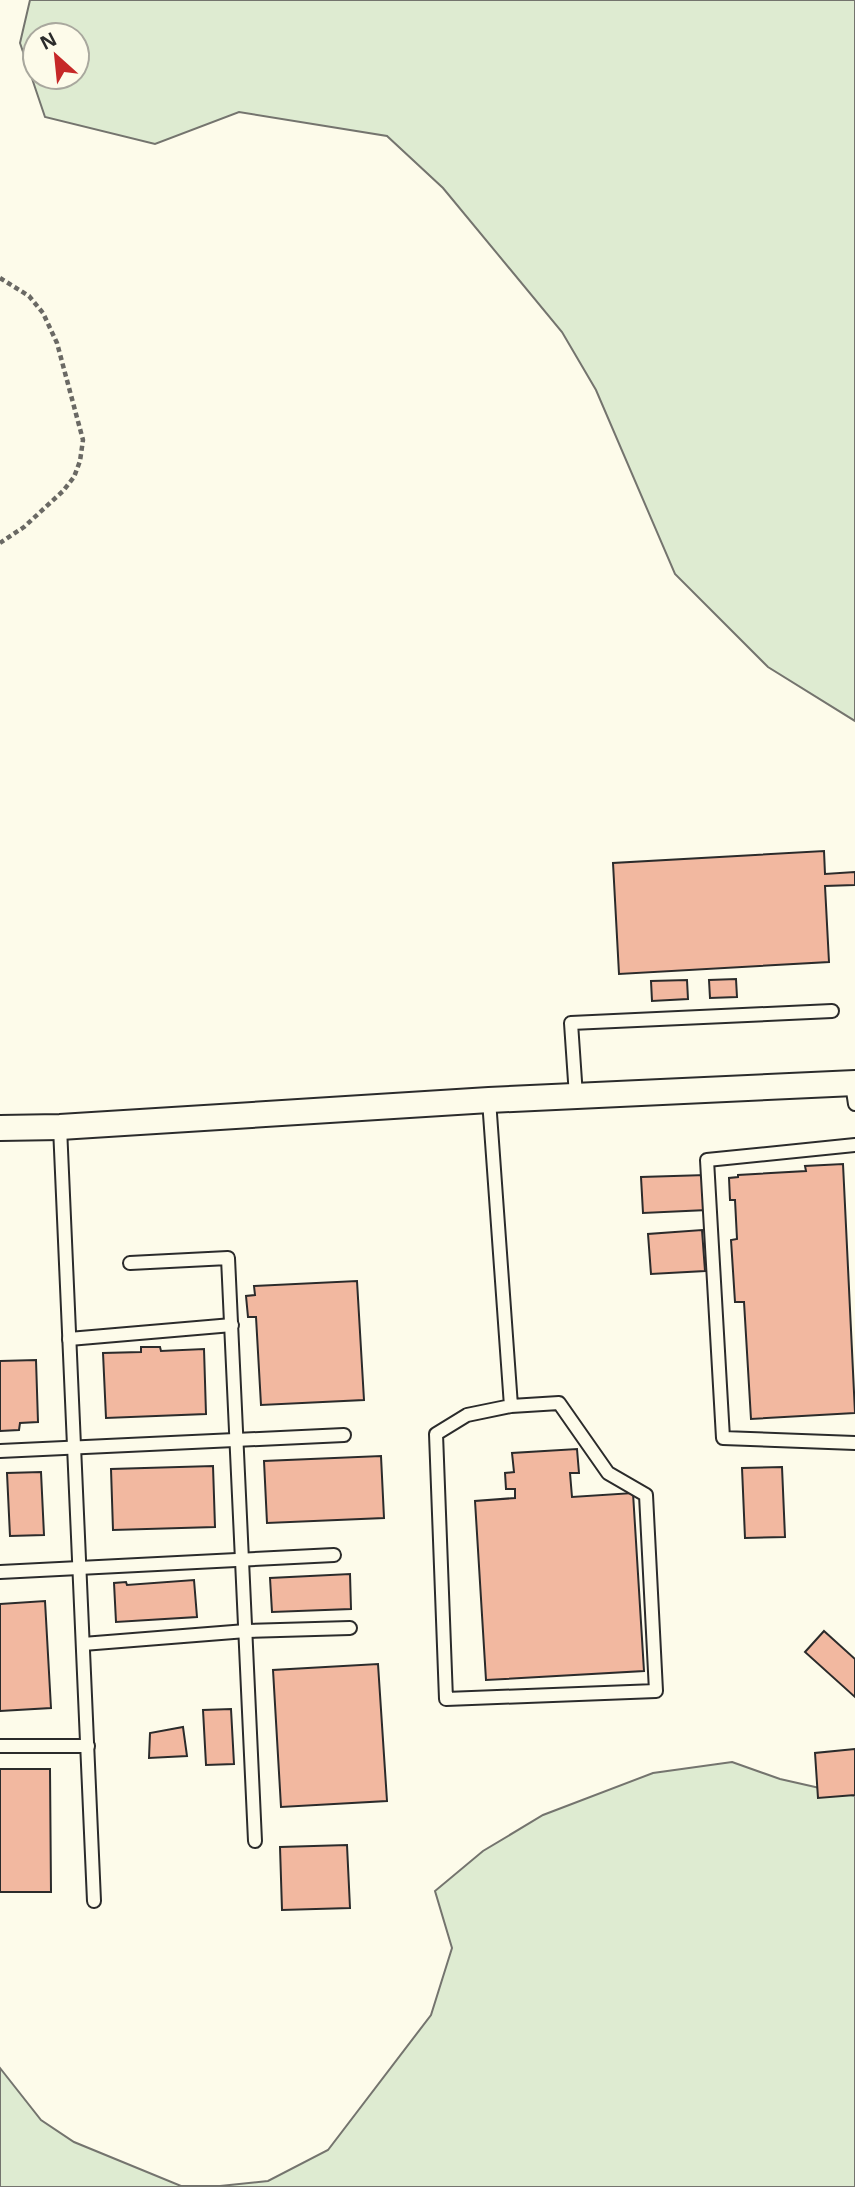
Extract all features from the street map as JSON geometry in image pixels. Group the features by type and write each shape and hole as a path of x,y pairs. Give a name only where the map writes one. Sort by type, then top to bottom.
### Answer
{"street":[{"path":"0,1128 60,1127 576,1096 854,1090"}],"lane":[{"path":"576,1096 571,1023 832,1011"},
{"path":"489,1100 511,1406"},
{"path":"60,1127 94,1901"},
{"path":"855,1145 707,1160 723,1438 855,1443"},
{"path":"130,1263 228,1258 255,1841"},
{"path":"69,1339 232,1325"},
{"path":"559,1403 607,1473 646,1495 656,1690 446,1699 436,1434 467,1415 511,1406 559,1403"},
{"path":"0,1451 344,1435"},
{"path":"0,1572 334,1555"},
{"path":"83,1644 246,1631 350,1628"},
{"path":"0,1746 88,1746"}],"path":[{"path":"0,278 29,296 43,313 57,343 83,440 74,477 63,491 24,527 0,543"}],"green space":[{"path":"30,0 855,0 855,721 768,667 675,574 596,390 562,332 443,188 387,136 239,112 155,144 45,117 36,91 91,91 91,21 25,21"},
{"path":"732,1762 780,1779 855,1796 855,2187 0,2187 0,2068 41,2120 74,2142 181,2186 220,2186 268,2181 328,2150 431,2015 452,1948 435,1891 483,1851 543,1815 653,1773"}],"building":[{"path":"824,851 825,874 855,872 855,885 825,886 829,962 619,974 613,863"},
{"path":"736,979 737,997 710,998 709,980"},
{"path":"687,980 688,999 652,1001 651,981"},
{"path":"843,1164 855,1413 751,1419 744,1302 735,1302 731,1240 737,1239 735,1200 730,1200 729,1178 738,1175 806,1171 805,1166"},
{"path":"706,1175 707,1210 643,1213 641,1177"},
{"path":"702,1230 705,1271 651,1274 648,1234"},
{"path":"357,1281 364,1400 261,1405 256,1317 248,1317 246,1296 255,1295 254,1286"},
{"path":"141,1347 160,1347 161,1351 204,1349 206,1414 106,1418 103,1353 141,1352"},
{"path":"36,1360 38,1422 20,1423 19,1430 0,1431 0,1361"},
{"path":"577,1449 579,1473 570,1473 572,1497 633,1493 644,1671 486,1680 475,1501 515,1498 515,1489 506,1489 505,1473 514,1472 512,1453"},
{"path":"381,1456 384,1518 267,1523 264,1461"},
{"path":"213,1466 215,1527 113,1530 111,1469"},
{"path":"782,1467 785,1537 745,1538 742,1468"},
{"path":"41,1472 44,1535 10,1536 7,1473"},
{"path":"350,1574 351,1609 272,1612 270,1578"},
{"path":"194,1580 197,1617 116,1622 114,1583 126,1582 127,1585"},
{"path":"45,1601 51,1708 0,1711 0,1604"},
{"path":"824,1631 855,1659 855,1697 805,1652"},
{"path":"378,1664 387,1801 281,1807 273,1670"},
{"path":"231,1709 234,1764 206,1765 203,1710"},
{"path":"183,1727 187,1756 149,1758 150,1733"},
{"path":"855,1749 855,1795 818,1798 815,1753"},
{"path":"0,1769 50,1769 51,1892 0,1892"},
{"path":"347,1845 350,1908 282,1910 280,1847"}]}
